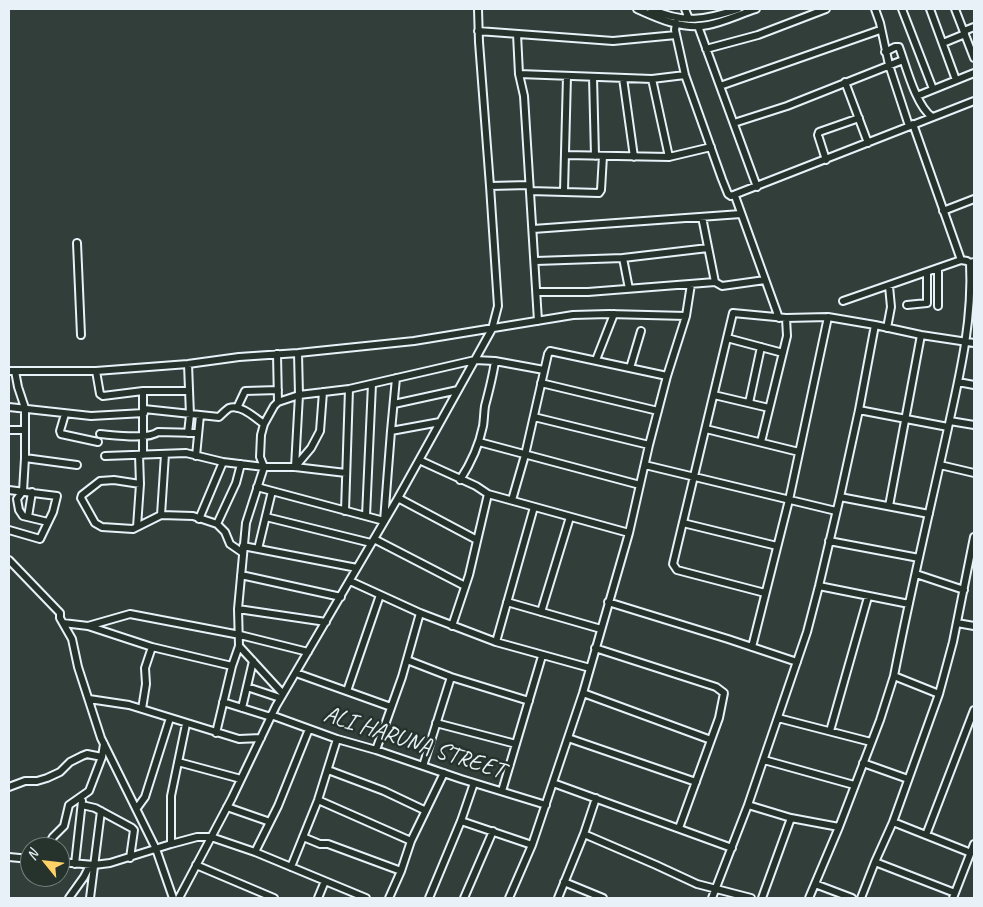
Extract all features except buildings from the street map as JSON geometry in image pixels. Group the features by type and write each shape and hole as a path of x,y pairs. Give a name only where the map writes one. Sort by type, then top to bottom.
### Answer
{"street":[{"path":"179,898 282,696 398,498 492,329 498,306 478,9"},
{"path":"637,9 676,24 698,26 708,25 756,9"},
{"path":"652,9 676,18 689,19 704,19 725,11 738,9"},
{"path":"685,9 689,19"},
{"path":"706,49 758,34 826,9"},
{"path":"875,9 880,23 889,66 961,260"},
{"path":"902,9 933,89"},
{"path":"930,9 956,80"},
{"path":"956,9 974,58"},
{"path":"676,24 676,35 685,75 728,194 735,196 974,101"},
{"path":"698,26 757,187"},
{"path":"943,44 974,26"},
{"path":"720,86 880,30"},
{"path":"478,31 613,41 676,35"},
{"path":"517,34 519,74 524,96 529,188 536,261 538,321"},
{"path":"885,52 897,46 917,96 926,112 932,117"},
{"path":"734,123 787,106 904,60"},
{"path":"917,96 974,73"},
{"path":"519,74 652,79 685,75"},
{"path":"564,191 567,76"},
{"path":"594,77 595,156"},
{"path":"623,78 634,157"},
{"path":"652,79 669,157"},
{"path":"845,82 868,143"},
{"path":"826,160 818,135 819,132 859,118"},
{"path":"565,155 669,157 711,147"},
{"path":"490,186 600,192 603,156"},
{"path":"735,196 765,280 788,331 761,442"},
{"path":"943,211 974,199"},
{"path":"533,229 741,214"},
{"path":"702,217 715,282"},
{"path":"77,243 81,335"},
{"path":"536,261 624,258 708,248"},
{"path":"624,258 629,289"},
{"path":"809,898 839,827 880,720 894,676 966,342 973,288 972,263 961,260 843,302"},
{"path":"938,268 938,306"},
{"path":"907,305 927,303 927,272"},
{"path":"537,292 588,292 715,282 722,286 765,280"},
{"path":"509,898 532,845 583,693 629,533 667,376 686,316 691,284"},
{"path":"887,328 891,307 889,286"},
{"path":"765,593 677,570 673,564 733,313 782,318 828,318 974,343"},
{"path":"596,360 614,314"},
{"path":"48,522 23,516 18,506 17,499 23,491 25,408 12,371 96,371 188,364 239,357 298,354 414,341 574,315 686,316"},
{"path":"752,646 789,500 828,318"},
{"path":"712,898 764,760 820,586 859,410 875,325"},
{"path":"630,368 641,332"},
{"path":"889,506 921,335"},
{"path":"727,338 783,353"},
{"path":"749,404 762,347"},
{"path":"512,500 550,351 667,376"},
{"path":"277,354 278,402"},
{"path":"295,467 299,394 298,354"},
{"path":"216,732 232,666 239,646 238,609 246,523 264,468 261,461 260,444 264,424 274,406 278,402 299,394 348,390 475,360 496,361 544,370"},
{"path":"460,480 470,464 478,442 496,361"},
{"path":"188,364 190,415 188,433"},
{"path":"96,371 102,395 143,391 189,391"},
{"path":"384,521 396,378"},
{"path":"958,382 974,385"},
{"path":"541,383 658,411"},
{"path":"366,516 372,384"},
{"path":"237,408 245,391 278,390"},
{"path":"345,511 348,390"},
{"path":"394,404 458,390"},
{"path":"136,527 144,436 143,391"},
{"path":"295,467 311,448 320,432 323,392"},
{"path":"714,396 769,408"},
{"path":"9,407 65,414 93,415 144,411 220,417 228,409 237,408 264,424"},
{"path":"859,410 905,419 974,425"},
{"path":"65,414 61,434 98,442"},
{"path":"196,456 200,415"},
{"path":"534,417 649,445"},
{"path":"391,431 440,422"},
{"path":"706,429 799,452"},
{"path":"9,430 25,430"},
{"path":"100,434 144,436 156,434 157,432 198,433"},
{"path":"478,442 640,485"},
{"path":"105,456 186,453 223,462 264,468 295,467 346,473"},
{"path":"161,515 165,454"},
{"path":"25,458 77,465"},
{"path":"419,460 488,494 629,533"},
{"path":"200,518 223,462"},
{"path":"217,524 239,476 241,464"},
{"path":"645,465 836,511"},
{"path":"940,465 974,473"},
{"path":"140,484 114,480 100,481 81,497 95,523 99,526 129,530 161,515 193,516 217,524 225,532 230,544 243,550 258,549 357,568"},
{"path":"257,487 384,521"},
{"path":"9,490 56,495 54,509 40,539 9,530"},
{"path":"258,549 272,491"},
{"path":"28,517 32,492"},
{"path":"452,626 465,586 488,494"},
{"path":"840,497 929,514"},
{"path":"398,498 477,540"},
{"path":"496,642 534,507"},
{"path":"541,612 570,516"},
{"path":"266,517 373,541 465,586"},
{"path":"683,523 777,546"},
{"path":"861,898 940,694 957,623 974,537"},
{"path":"829,541 919,558"},
{"path":"9,560 61,618 72,639 78,668 104,744 156,849 173,898"},
{"path":"916,574 964,590"},
{"path":"241,575 340,597"},
{"path":"966,579 974,581"},
{"path":"350,581 420,614 496,642 590,668"},
{"path":"820,586 909,604"},
{"path":"347,691 380,595"},
{"path":"830,731 868,597"},
{"path":"507,602 601,629"},
{"path":"608,602 752,646 797,662"},
{"path":"238,609 326,622"},
{"path":"88,626 113,617 130,614 240,635 308,652"},
{"path":"376,750 407,660 420,614"},
{"path":"61,618 152,647 232,666"},
{"path":"957,623 974,626"},
{"path":"239,646 282,696"},
{"path":"142,709 146,684 144,668 152,647"},
{"path":"595,648 720,689 724,694 719,718 678,828"},
{"path":"502,791 542,656"},
{"path":"407,660 529,701"},
{"path":"242,708 253,661"},
{"path":"296,673 391,707"},
{"path":"423,766 451,676"},
{"path":"894,676 940,694"},
{"path":"247,687 282,696"},
{"path":"583,693 711,740"},
{"path":"89,699 122,703 238,740 261,738"},
{"name":"ALI HARUNA STREET","path":"223,702 546,805"},
{"path":"926,835 974,710"},
{"path":"137,808 146,797 170,718"},
{"path":"778,718 871,742"},
{"path":"436,723 516,744"},
{"path":"171,844 170,801 186,724"},
{"path":"255,852 270,822 309,729"},
{"path":"568,738 696,782"},
{"path":"291,867 318,800 337,739"},
{"path":"53,837 64,826 69,805 89,791 102,757 104,744"},
{"path":"9,787 25,781 38,781 47,778 60,772 70,762 87,754 102,757"},
{"path":"764,760 854,785"},
{"path":"178,762 241,779"},
{"path":"862,763 908,778"},
{"path":"328,770 384,791 424,810"},
{"path":"389,898 424,810 444,773"},
{"path":"429,898 461,821 474,783"},
{"path":"553,783 732,848"},
{"path":"75,864 83,797"},
{"path":"558,898 584,834 596,798"},
{"path":"318,800 411,841"},
{"path":"82,805 95,808 134,830 130,858"},
{"path":"748,805 791,818 839,827"},
{"path":"227,807 270,822"},
{"path":"90,898 92,865 102,812"},
{"path":"762,898 791,818"},
{"path":"461,821 532,845"},
{"path":"892,822 971,853"},
{"path":"464,898 493,831"},
{"path":"584,834 656,864 697,884 751,898"},
{"path":"70,863 92,865 130,858 171,844 211,837 255,852 356,896 366,898"},
{"path":"303,837 320,844 328,844 401,871"},
{"path":"874,862 954,896 974,844"},
{"path":"70,898 92,865"},
{"path":"196,865 274,898"},
{"path":"318,898 325,881"},
{"path":"564,882 603,898"},
{"path":"814,884 852,898"}]}
